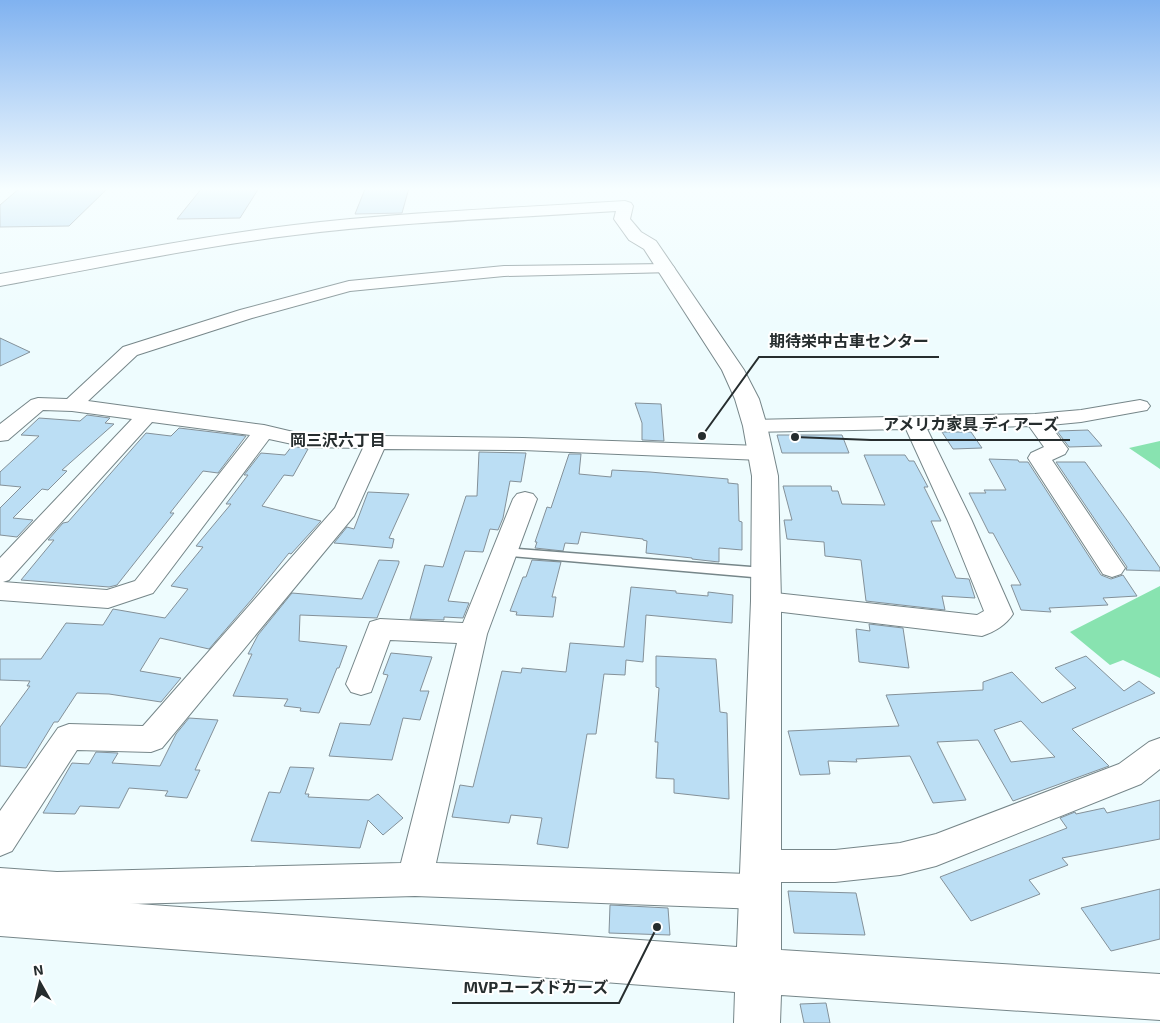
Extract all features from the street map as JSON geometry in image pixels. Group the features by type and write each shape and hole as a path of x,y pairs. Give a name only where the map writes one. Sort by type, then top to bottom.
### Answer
{"street":[{"path":"0,280 230,239 261,236"},
{"path":"635,236 650,245 668,269 733,370 747,399 765,476 766,587 757,1023"},
{"path":"72,405 130,352 246,314 349,286 504,271 668,269"},
{"path":"0,435 38,404 72,405 264,431 306,441 523,444 758,440 913,422 1035,420 1082,416 1140,406"},
{"path":"0,574 147,415"},
{"path":"1035,420 1057,449 1039,458 1112,568"},
{"path":"766,587 982,626 999,614 959,519 913,422"},
{"path":"0,591 108,599 144,587 264,431"},
{"path":"0,840 69,737 151,739 346,511 376,443"},
{"path":"415,879 473,634 525,498"},
{"path":"361,684 380,629 473,634"},
{"path":"0,885 57,889 415,879 761,879 835,866 900,859 936,850 1130,774 1160,751"},
{"path":"0,915 758,971 1160,997"}],"lane":[{"path":"504,552 766,587"}],"green space":[{"path":"1160,441 1160,469 1129,448"},
{"path":"1160,586 1160,678 1123,660 1110,665 1070,632"}],"building":[{"path":"0,338 30,352 0,366"},
{"path":"635,403 661,404 664,441 642,440 642,423"},
{"path":"87,415 110,418 105,423 114,424 62,470 67,471 48,490 42,489 13,518 33,520 17,537 0,535 0,508 21,487 0,485 0,472 39,436 21,435 39,418 80,421"},
{"path":"179,428 246,436 218,473 203,471 170,513 174,513 117,585 109,587 21,580 54,540 48,540 63,523 68,522 146,433 171,436"},
{"path":"1088,430 1102,446 1069,447 1057,431"},
{"path":"942,432 971,432 982,448 953,449"},
{"path":"777,435 842,435 849,453 782,453"},
{"path":"292,446 308,449 293,476 284,475 262,506 321,521 291,554 289,553 209,649 160,638 140,671 181,678 161,702 109,694 77,693 58,722 54,722 26,768 0,766 0,727 30,686 27,686 30,681 0,680 0,659 41,659 66,623 103,625 113,609 165,618 188,589 171,586 203,547 196,546 231,504 226,504 248,475 244,475 261,453 285,455"},
{"path":"479,452 526,453 521,482 510,481 503,518 498,530 490,529 483,552 465,551 448,601 469,603 463,618 444,617 444,620 410,619 425,565 443,567 466,496 477,496"},
{"path":"569,454 581,454 579,474 611,477 612,470 650,472 728,479 728,483 738,484 739,521 742,522 742,550 719,548 719,562 692,559 646,553 647,541 643,539 581,532 578,544 565,543 563,551 535,548 537,542 535,542 547,507 551,508"},
{"path":"864,455 905,455 909,461 914,461 928,487 924,487 941,521 931,521 956,578 969,579 975,598 942,596 945,610 866,601 861,560 825,556 824,542 787,539 784,520 792,520 783,486 831,486 832,491 838,491 842,504 885,505"},
{"path":"989,459 1028,462 1101,575 1111,579 1123,575 1137,596 1103,598 1108,605 1049,608 1051,612 1021,610 1011,585 1021,585 993,533 989,533 969,493 986,493 984,490 1006,490"},
{"path":"1056,462 1085,462 1160,568 1160,571 1126,570 1127,567"},
{"path":"368,492 409,494 389,538 394,539 392,548 334,543 347,527 354,529"},
{"path":"379,560 399,561 399,563 377,618 300,615 299,641 347,646 319,713 300,711 301,708 284,706 288,699 233,696 252,654 248,654 258,635 292,593 362,599"},
{"path":"532,560 561,562 552,597 556,597 553,617 516,615 517,612 510,611 523,577 526,577"},
{"path":"631,587 708,596 708,592 733,595 732,623 646,615 643,662 626,660 625,675 604,674 596,734 587,734 568,848 537,844 542,818 511,815 509,823 452,817 460,785 473,787 502,671 521,673 522,668 566,672 570,643 624,647"},
{"path":"869,624 903,628 909,668 859,662 856,629 870,631"},
{"path":"391,653 432,657 420,691 429,691 420,720 403,718 392,760 329,756 340,723 370,725 388,675 383,674"},
{"path":"656,656 716,659 720,712 727,713 729,799 674,793 674,779 656,778 658,742 655,742 659,688 656,687"},
{"path":"1086,656 1124,691 1139,681 1155,693 1072,729 1109,766 1013,801 978,740 937,742 966,800 933,803 910,756 856,759 857,762 828,761 830,774 800,775 788,731 899,726 886,695 983,690 983,682 1012,672 1042,703 1076,688 1055,668","holes":["1021,721 1055,757 1011,762 994,730"]},
{"path":"189,718 218,720 195,770 200,770 187,798 165,796 168,791 129,788 119,808 80,806 75,814 43,813 72,763 89,764 96,752 118,753 112,763 160,766 176,734"},
{"path":"290,767 314,768 305,794 309,794 308,797 369,800 378,794 403,818 383,835 368,820 360,848 251,841 269,792 280,793"},
{"path":"1160,800 1160,839 1062,858 1068,865 1029,880 1040,894 971,921 940,877 1067,828 1060,818 1075,812 1076,814 1104,808 1107,813"},
{"path":"1160,889 1160,939 1111,951 1081,908"},
{"path":"788,891 856,893 865,935 794,933"},
{"path":"610,905 668,908 670,935 609,933"},
{"path":"826,1003 830,1023 804,1023 800,1004"}],"place":[{"name":"期待栄中古車センター","path":"702,436"},
{"name":"アメリカ家具 ディアーズ","path":"795,437"},
{"name":"MVPユーズドカーズ","path":"657,927"}],"district":[{"name":"岡三沢六丁目","path":"338,439"}]}
